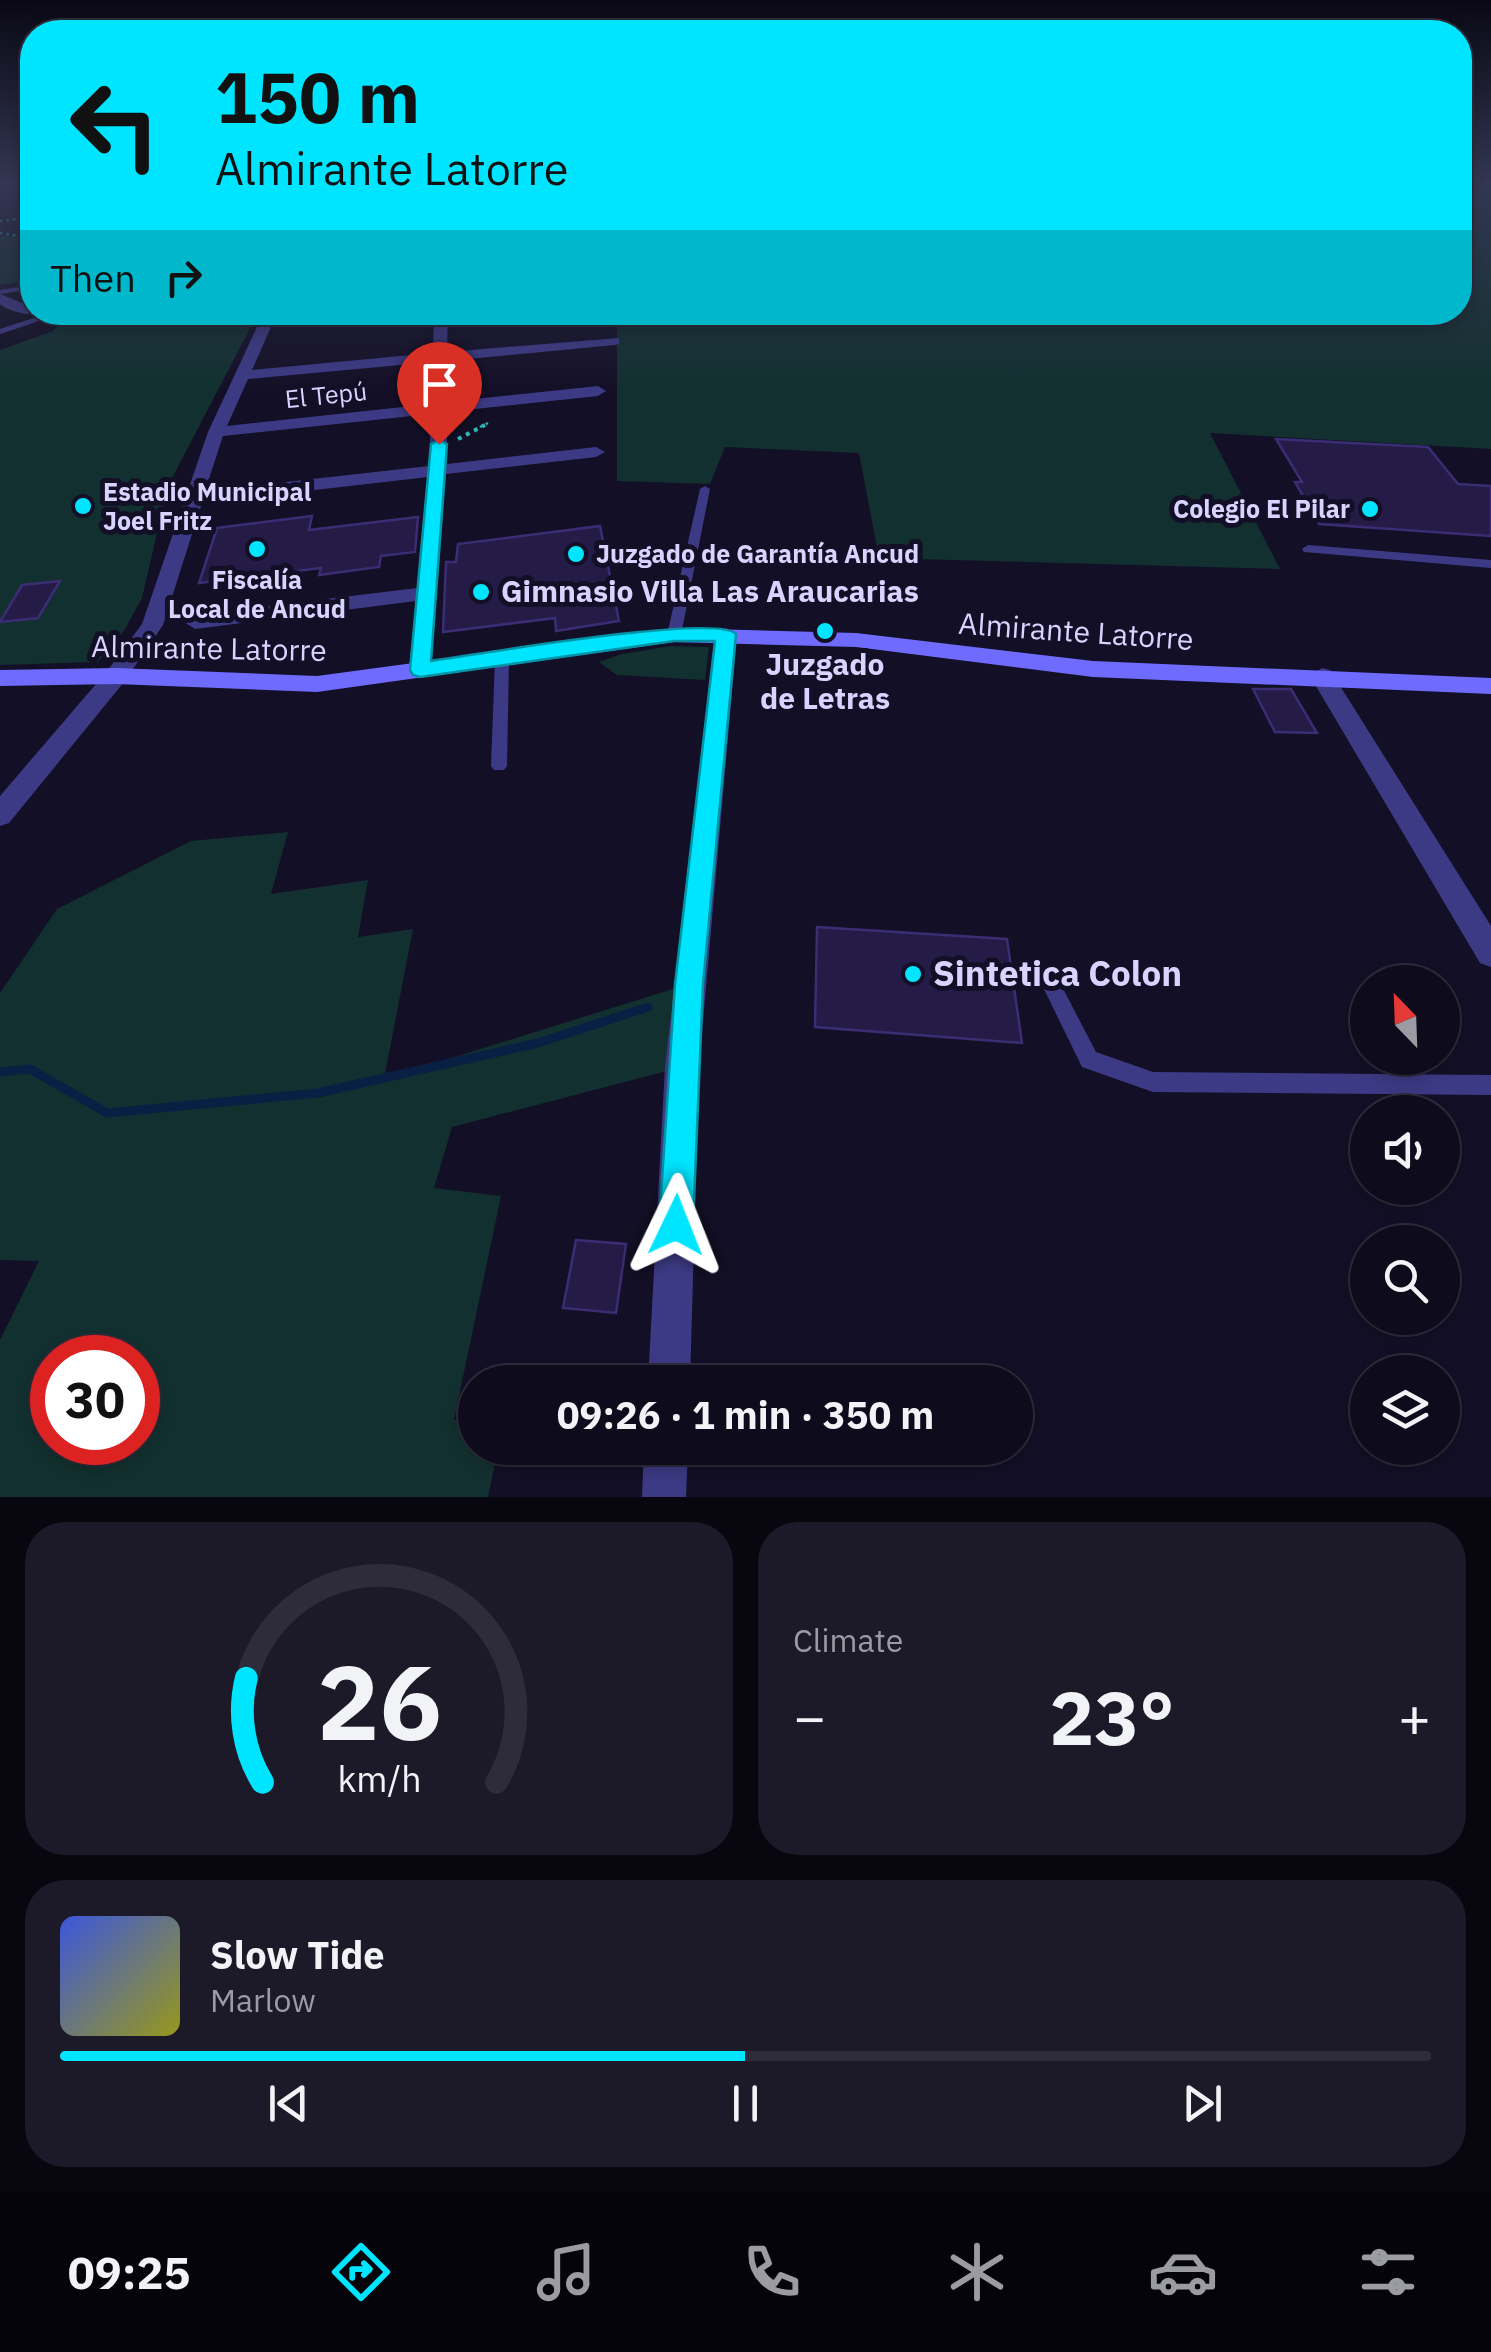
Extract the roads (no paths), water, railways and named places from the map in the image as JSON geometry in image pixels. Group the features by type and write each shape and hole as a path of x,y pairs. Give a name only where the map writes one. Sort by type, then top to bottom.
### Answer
{"main road":[{"name":"Almirante Latorre","path":"0,678 116,676 317,684 674,634 726,634 856,640 1093,669 1491,686"}],"street":[{"path":"0,295 10,306 20,308"},
{"path":"0,815 116,676 152,626 216,432 265,325"},
{"path":"420,670 438,469 441,325"},
{"path":"243,374 614,341"},
{"name":"El Tepú","path":"216,432 598,391"},
{"path":"196,498 596,452"},
{"path":"194,622 429,593"},
{"path":"670,1365 684,1050 726,634"},
{"path":"1322,676 1491,952"},
{"path":"664,1497 665,1465"}],"lane":[{"path":"674,634 706,489"},
{"path":"1308,549 1491,564"},
{"path":"498,766 502,659"},
{"path":"1050,983 1089,1060 1153,1082 1491,1084"}],"waterway":[{"path":"0,1072 30,1069 107,1113 318,1093 538,1043 648,1007"}],"place":[{"name":"Estadio Municipal Joel Fritz","path":"83,506"},
{"name":"Colegio El Pilar","path":"1370,509"},
{"name":"Fiscalía Local de Ancud","path":"257,549"},
{"name":"Juzgado de Garantía Ancud","path":"576,554"},
{"name":"Gimnasio Villa Las Araucarias","path":"481,592"},
{"name":"Juzgado de Letras","path":"825,631"},
{"name":"Sintetica Colon","path":"913,974"}]}
